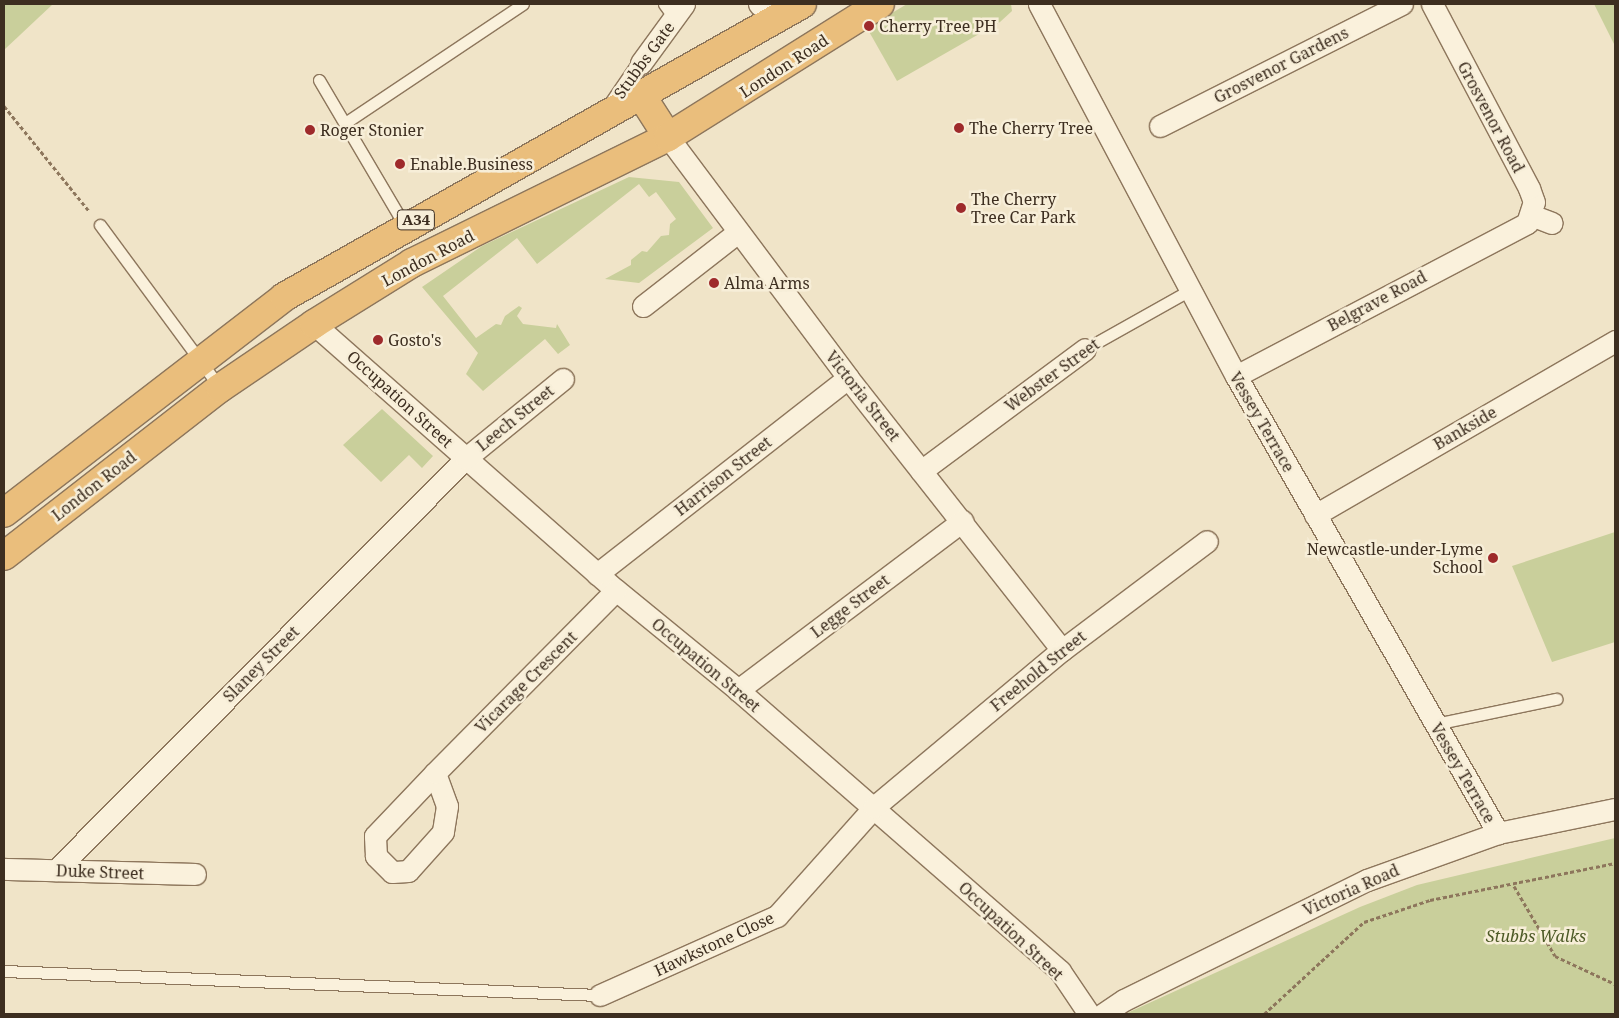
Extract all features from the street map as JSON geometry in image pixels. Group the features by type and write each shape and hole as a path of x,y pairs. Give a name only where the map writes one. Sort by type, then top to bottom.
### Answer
{"highway":[{"name":"London Road","path":"4,513 284,297 405,226 641,95 767,11 802,4"},
{"name":"London Road","path":"4,556 220,388 314,324 412,263 668,137 880,4"},
{"path":"641,95 668,137"}],"street":[{"name":"Vessey Terrace","path":"1039,4 1236,376 1498,833"},
{"name":"Grosvenor Gardens","path":"1160,126 1402,4"},
{"name":"Grosvenor Road","path":"1432,4 1529,188 1534,202 1524,221"},
{"name":"Stubbs Gate","path":"604,116 641,64 674,9"},
{"name":"Victoria Street","path":"668,137 848,378 1062,650"},
{"path":"1524,221 1552,223"},
{"name":"Belgrave Road","path":"1236,376 1524,221"},
{"path":"643,306 738,232"},
{"name":"Occupation Street","path":"314,324 597,574 738,690 874,807 1060,972 1089,1014"},
{"name":"Bankside","path":"1310,506 1615,341"},
{"name":"Webster Street","path":"922,471 1085,349"},
{"name":"Leech Street","path":"466,458 563,378"},
{"name":"Harrison Street","path":"597,574 848,378"},
{"name":"Slaney Street","path":"56,870 466,458"},
{"name":"Legge Street","path":"738,690 962,522"},
{"name":"Freehold Street","path":"874,807 1062,650 1207,541"},
{"name":"Vicarage Crescent","path":"435,773 616,590"},
{"name":"Hawkstone Close","path":"600,995 777,916 874,807"},
{"name":"Victoria Road","path":"1103,1014 1124,1000 1367,880 1498,833 1615,809"},
{"name":"Duke Street","path":"4,869 195,874"}],"lane":[{"path":"345,123 523,4"},
{"path":"319,80 405,226"},
{"path":"100,225 220,388"},
{"name":"Webster Street","path":"1085,349 1190,290"},
{"path":"1435,724 1556,699"},
{"path":"4,971 600,995"}],"path":[{"path":"4,106 100,225"},
{"path":"1264,1014 1364,922 1430,900 1514,886 1615,863"},
{"path":"1514,886 1556,956 1615,984"}],"green space":[{"path":"4,4 53,4 4,50"},
{"path":"907,4 1011,4 1012,11 1000,22 897,81 867,28"},
{"path":"1594,4 1615,4 1615,46"},
{"path":"629,177 679,182 713,228 639,283 605,279 631,265 631,260 642,251 647,252 661,236 669,235 670,224 676,219 656,192 649,197 639,184 537,264 517,238 443,296 476,338 496,324 501,325 505,316 519,306 522,308 517,316 523,324 556,328 557,324 570,345 558,354 545,339 483,391 466,374 478,353 422,287 482,246"},
{"path":"382,409 433,456 422,468 409,455 381,482 343,445"},
{"path":"1615,532 1615,642 1552,662 1512,566"},
{"name":"Stubbs Walks","path":"1615,838 1615,1014 1125,1014 1360,907 1417,885"}],"place":[{"name":"Cherry Tree PH","path":"869,26"},
{"name":"The Cherry Tree","path":"959,128"},
{"name":"Roger Stonier","path":"310,130"},
{"name":"Enable.Business","path":"400,164"},
{"name":"The Cherry Tree Car Park","path":"961,208"},
{"name":"Alma Arms","path":"714,283"},
{"name":"Gosto's","path":"378,340"},
{"name":"Newcastle-under-Lyme School","path":"1493,558"}]}
